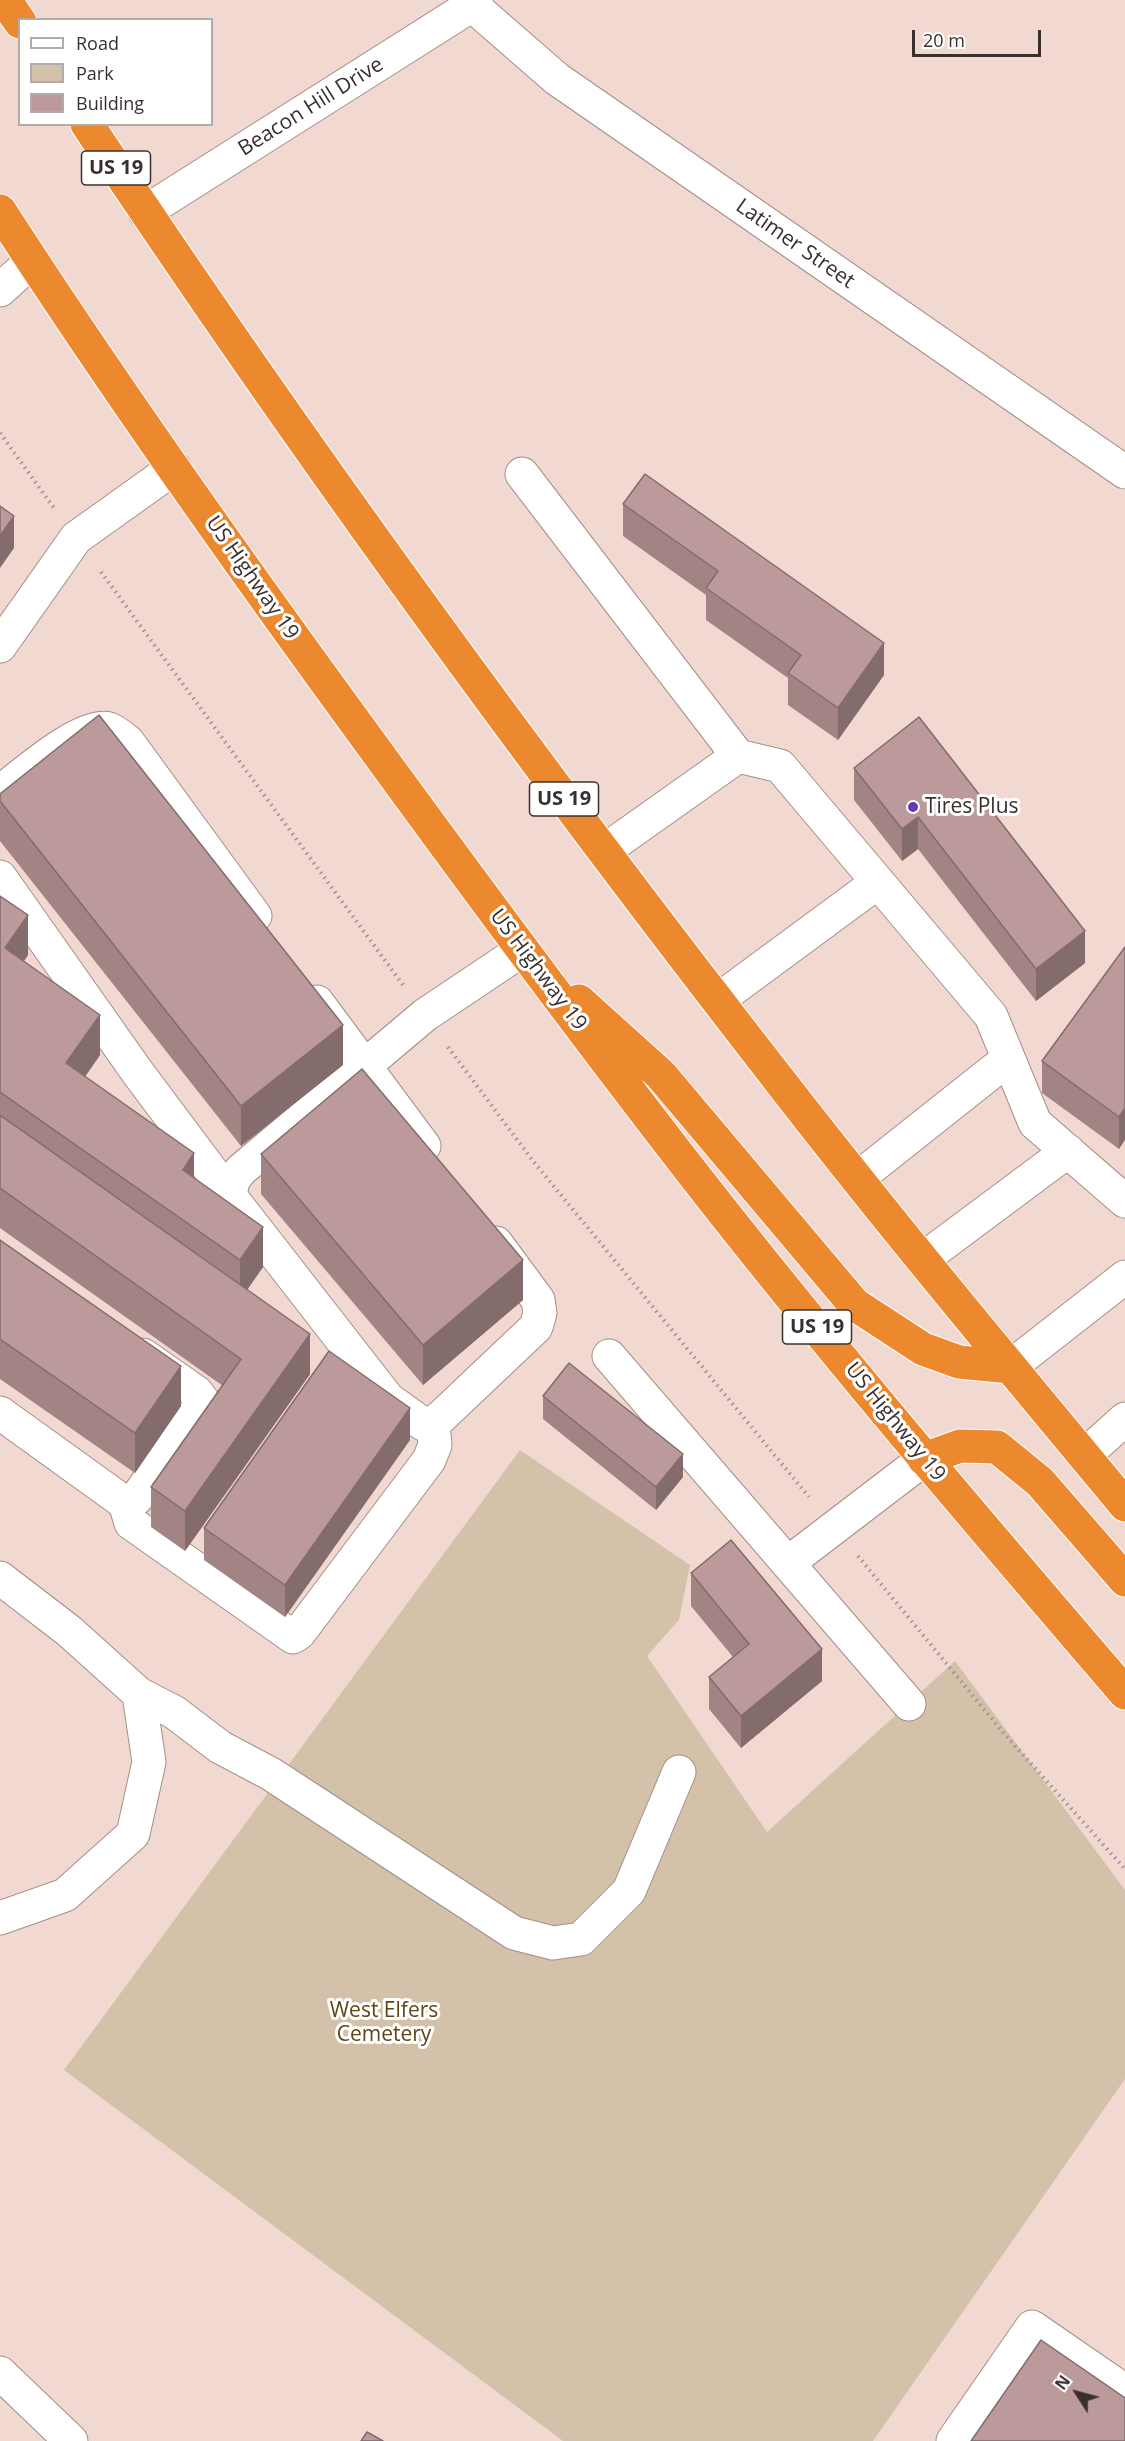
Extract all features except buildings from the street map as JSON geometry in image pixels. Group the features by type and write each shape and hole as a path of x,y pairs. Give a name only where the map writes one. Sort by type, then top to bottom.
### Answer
{"highway":[{"path":"4,0 18,19"},
{"name":"US 19","path":"88,126 145,212 356,511 604,851 858,1178 1125,1505"},
{"name":"US Highway 19","path":"0,211 32,261 269,604 522,950 696,1178 924,1459 1125,1694"},
{"path":"522,950 662,1074 855,1304 923,1349 959,1362 1010,1367"},
{"path":"924,1459 960,1446 997,1447 1040,1482 1125,1580"}],"street":[{"name":"Beacon Hill Drive","path":"145,212 474,2"},
{"name":"Latimer Street","path":"474,2 557,79 1125,472"},
{"path":"0,290 32,261"},
{"path":"0,646 76,538 174,468"},
{"path":"522,474 738,756 780,766 991,1016 1035,1123 1123,1196"},
{"path":"0,792 76,735 97,729 108,729 129,742 274,942"},
{"path":"604,851 738,756"},
{"path":"0,877 138,1074 230,1196 388,1399 423,1424 433,1424 536,1327 540,1313 538,1300 475,1216"},
{"path":"718,1000 878,882"},
{"path":"230,1196 233,1180 241,1170 364,1066 425,1015 522,950"},
{"path":"302,980 440,1169"},
{"path":"858,1178 1008,1059"},
{"path":"923,1259 1068,1151"},
{"path":"1010,1367 1125,1277"},
{"path":"122,1339 196,1392 203,1401 136,1499 125,1503"},
{"path":"609,1356 909,1704"},
{"path":"0,1413 125,1503 131,1523 293,1637 299,1634 429,1460 435,1445 433,1424"},
{"path":"1084,1456 1125,1419"},
{"path":"788,1563 924,1459"},
{"path":"0,1578 69,1631 139,1694 174,1712 220,1747 271,1773 514,1933 553,1943 581,1939 628,1891 679,1772"},
{"path":"0,1918 65,1895 133,1834 149,1762 139,1694"},
{"path":"953,2441 1032,2327 1125,2391"},
{"path":"0,2373 71,2441"}],"path":[{"path":"0,433 533,1161 1001,1730 1125,1869"}],"green space":[{"name":"West Elfers Cemetery","path":"520,1450 690,1565 679,1620 647,1656 767,1832 955,1661 1125,1890 1125,2079 873,2441 563,2441 64,2070"}],"place":[{"name":"Tires Plus","path":"913,807"}]}
